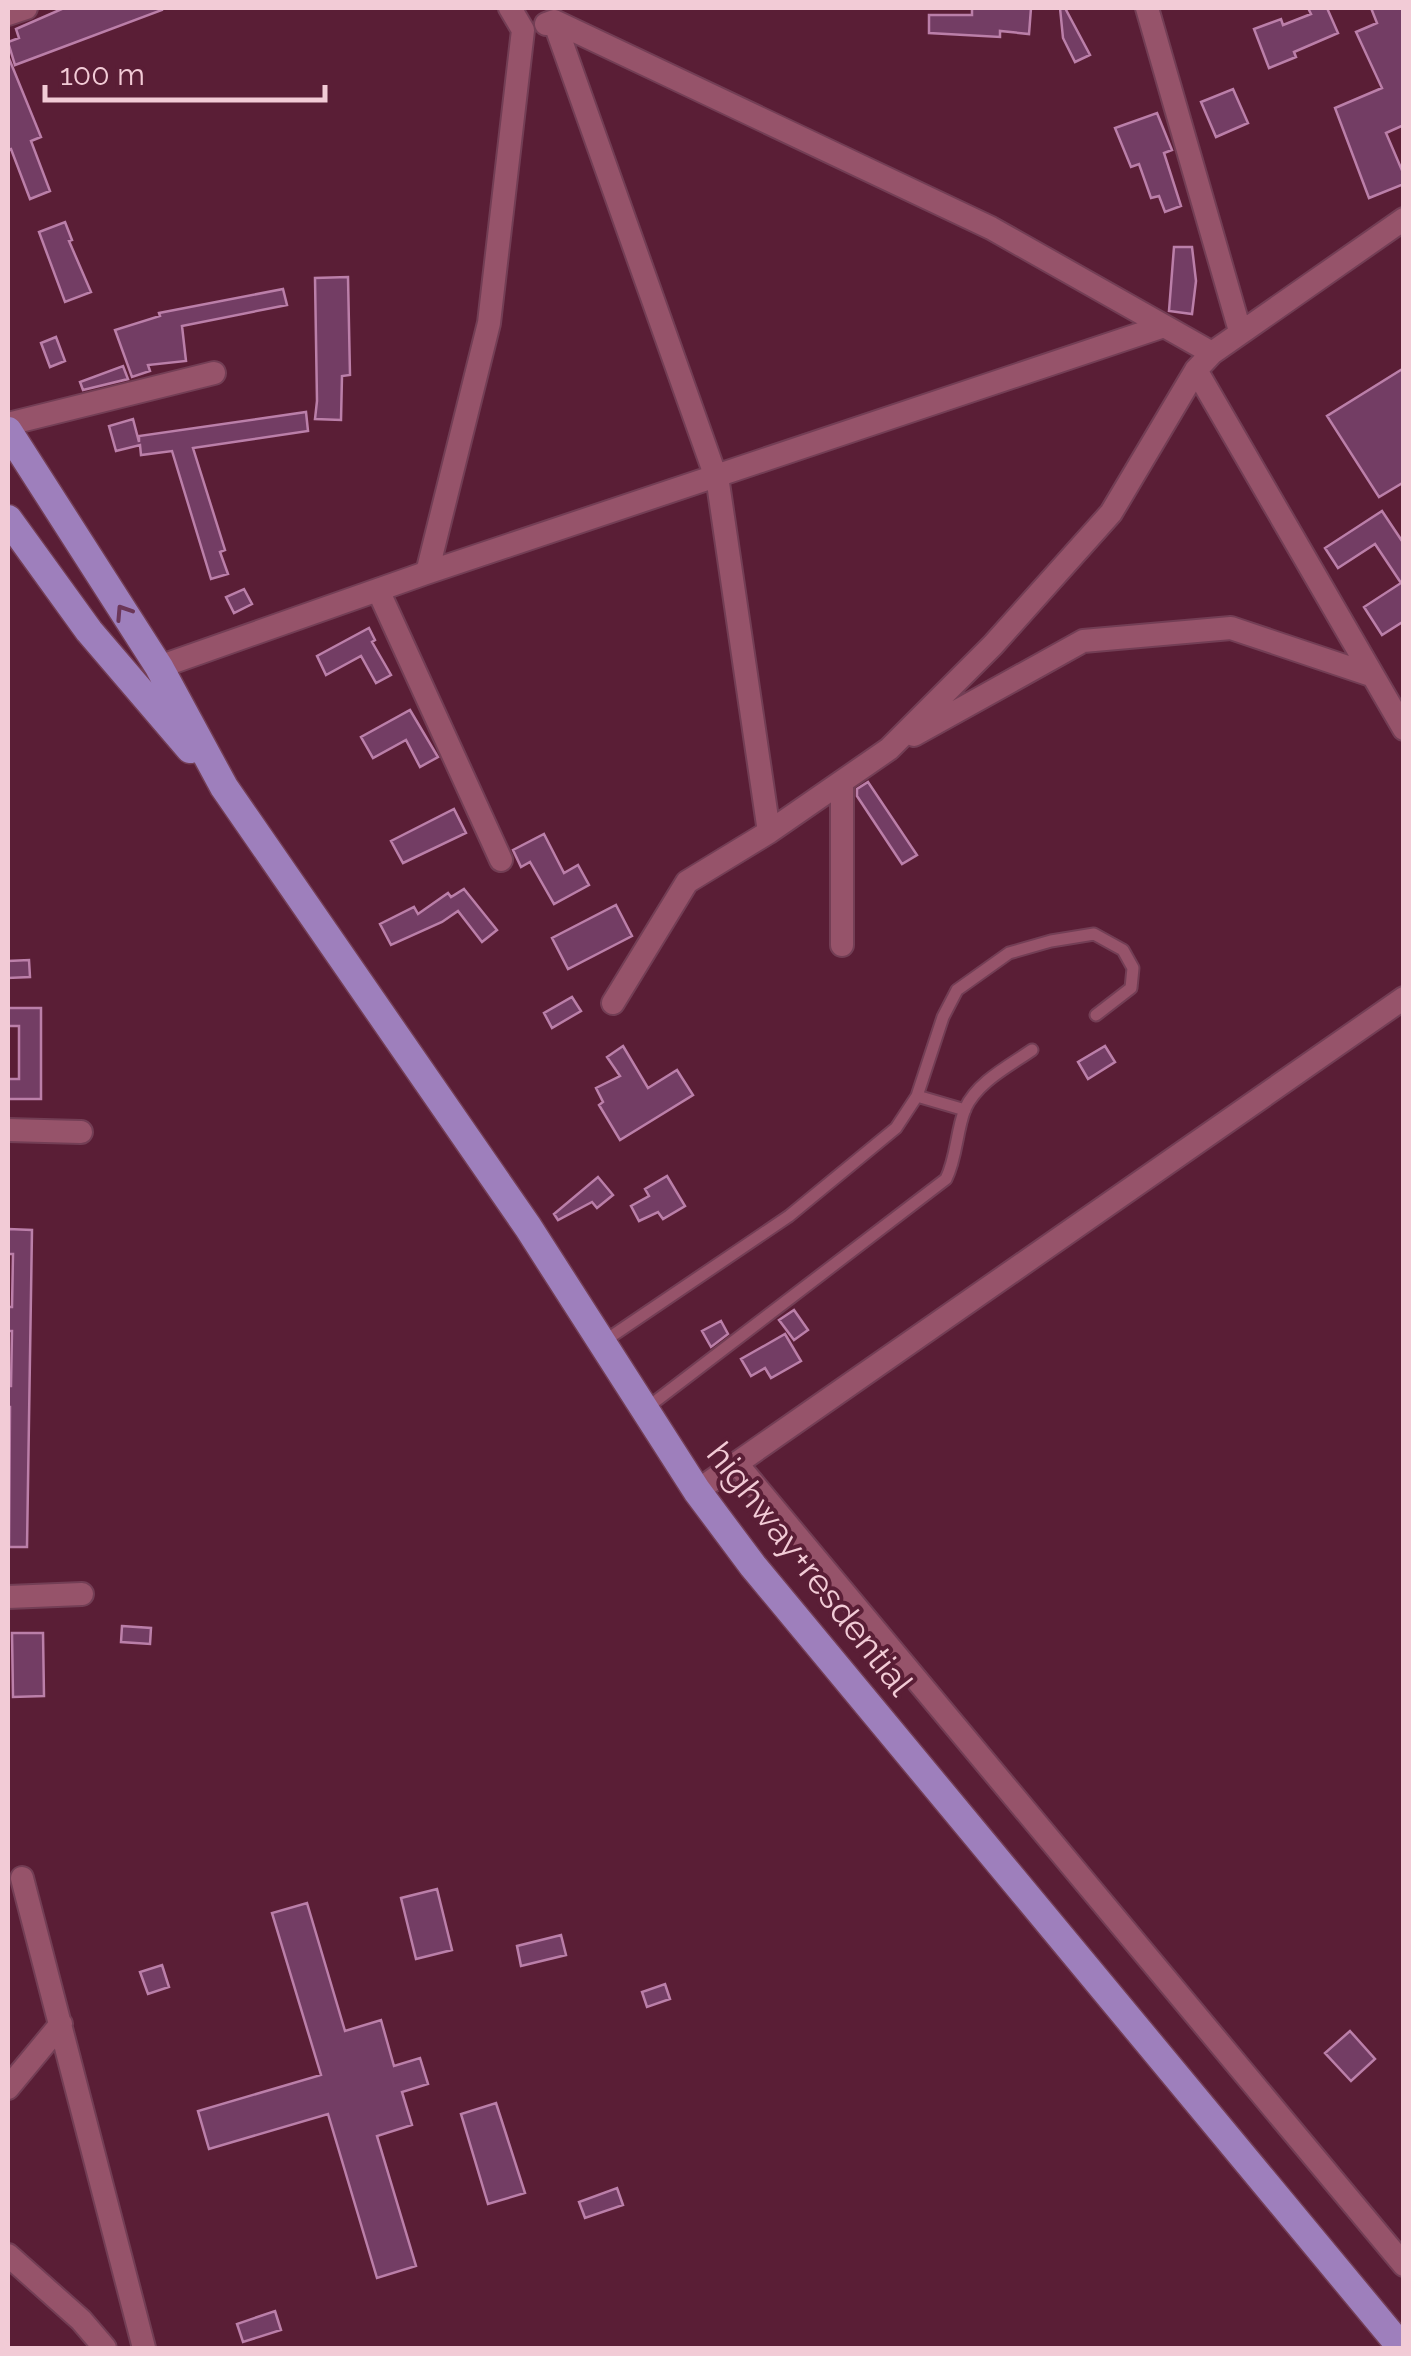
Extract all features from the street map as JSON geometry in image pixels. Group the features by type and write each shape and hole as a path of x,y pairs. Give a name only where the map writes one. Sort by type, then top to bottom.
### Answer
{"highway":[{"path":"8,427 159,668 224,788"},
{"path":"8,519 89,631 224,788"},
{"name":"highway+resdential","path":"224,788 528,1227 697,1492 753,1566 1398,2335"}],"street":[{"path":"8,14 26,8"},
{"path":"423,574 428,569 489,323 523,30 510,8"},
{"path":"1147,8 1240,331"},
{"path":"523,30 554,21 991,228 1164,326 1204,361 1404,729"},
{"path":"554,21 715,476 768,832"},
{"path":"889,749 993,646 1111,513 1204,361 1240,331 1404,219"},
{"path":"159,668 423,574 1164,326"},
{"path":"8,427 214,373"},
{"path":"378,590 501,860"},
{"path":"613,1002 687,882 842,784 889,749 1083,641 1231,628 1372,675"},
{"path":"842,784 842,945"},
{"path":"697,1492 1404,998"},
{"path":"8,1130 81,1132"},
{"path":"737,1464 1404,2265"},
{"path":"8,1597 82,1594"},
{"path":"22,1878 144,2348"},
{"path":"12,2074 60,2024"},
{"path":"8,2255 81,2320 105,2348"}],"lane":[{"path":"603,1342 789,1216 896,1128 917,1096 944,1017 958,990 1010,953 1094,934 1123,950 1134,968 1131,988 1096,1015"},
{"path":"644,1410 946,1179 954,1163 965,1110 983,1085 1032,1050"},
{"path":"917,1096 965,1110"}],"building":[{"path":"64,8 162,10 15,65 8,42 19,38 16,29"},
{"path":"972,8 1031,8 1029,34 1000,31 1000,37 929,33 929,15 972,15"},
{"path":"1060,8 1065,8 1090,55 1075,62 1063,38"},
{"path":"1308,8 1327,8 1338,33 1269,68 1254,29 1281,19 1283,25 1311,14"},
{"path":"1371,8 1404,8 1404,125 1386,133 1404,184 1369,198 1335,108 1382,88 1356,32 1377,23"},
{"path":"8,56 41,137 31,141 50,191 30,199 11,149 8,150"},
{"path":"1233,89 1248,123 1216,137 1201,102"},
{"path":"1157,113 1172,150 1164,153 1181,206 1165,212 1159,196 1151,198 1139,164 1131,167 1115,128"},
{"path":"65,222 91,292 65,302 39,232"},
{"path":"1174,247 1192,247 1196,281 1192,314 1169,311"},
{"path":"348,277 350,375 342,376 341,420 315,419 315,278"},
{"path":"283,289 287,305 182,326 186,361 148,365 150,371 132,377 115,330 160,316 159,313"},
{"path":"56,337 65,361 50,367 41,343"},
{"path":"123,366 128,379 83,390 80,382"},
{"path":"1404,368 1404,482 1379,497 1327,416"},
{"path":"306,412 308,431 193,448 225,550 220,552 228,574 211,579 172,451 141,455 140,445 116,451 109,426 133,419 139,442 139,436"},
{"path":"1382,511 1404,544 1404,621 1382,635 1364,607 1401,583 1375,544 1338,568 1325,548"},
{"path":"244,589 252,604 234,613 226,597"},
{"path":"369,628 375,640 372,642 391,675 376,683 361,656 326,675 317,656"},
{"path":"410,710 438,757 420,767 406,740 373,758 361,737"},
{"path":"868,782 917,855 902,864 857,796 857,789"},
{"path":"454,809 466,833 403,863 391,841"},
{"path":"544,834 564,873 578,865 589,885 554,904 530,862 521,867 513,850"},
{"path":"464,889 497,930 482,942 458,911 391,945 380,924 414,907 418,914 448,893 451,897"},
{"path":"616,905 632,936 568,969 552,938"},
{"path":"29,960 30,977 8,978 8,961"},
{"path":"572,997 581,1011 552,1028 544,1013"},
{"path":"8,1008 41,1008 41,1099 8,1099 8,1079 19,1079 19,1026 8,1026"},
{"path":"623,1046 648,1088 677,1070 693,1095 620,1140 599,1105 603,1102 596,1088 620,1076 607,1057"},
{"path":"1105,1046 1115,1062 1088,1079 1078,1062"},
{"path":"667,1176 685,1206 663,1219 658,1212 639,1221 631,1206 649,1196 645,1189"},
{"path":"598,1177 613,1195 597,1208 592,1202 558,1220 554,1214"},
{"path":"8,1229 32,1230 27,1547 9,1547 8,1386 12,1331 8,1331 8,1307 12,1307 13,1254 8,1254"},
{"path":"794,1310 808,1330 794,1340 779,1320"},
{"path":"721,1321 728,1334 711,1347 702,1331"},
{"path":"785,1334 801,1361 771,1378 765,1368 751,1376 741,1359"},
{"path":"122,1626 151,1628 150,1644 121,1642"},
{"path":"12,1633 43,1633 44,1696 13,1697"},
{"path":"437,1889 452,1950 416,1959 401,1898"},
{"path":"307,1903 345,2031 381,2020 394,2066 420,2058 428,2084 402,2092 412,2125 377,2136 416,2266 377,2278 328,2114 209,2149 198,2111 321,2075 272,1913"},
{"path":"561,1935 566,1955 521,1966 517,1946"},
{"path":"162,1965 169,1987 148,1994 140,1972"},
{"path":"665,1984 670,1999 647,2007 642,1992"},
{"path":"1350,2031 1375,2059 1351,2081 1325,2053"},
{"path":"496,2103 525,2193 488,2204 461,2114"},
{"path":"617,2188 623,2205 585,2218 579,2202"},
{"path":"275,2311 281,2330 243,2342 237,2324"}]}
